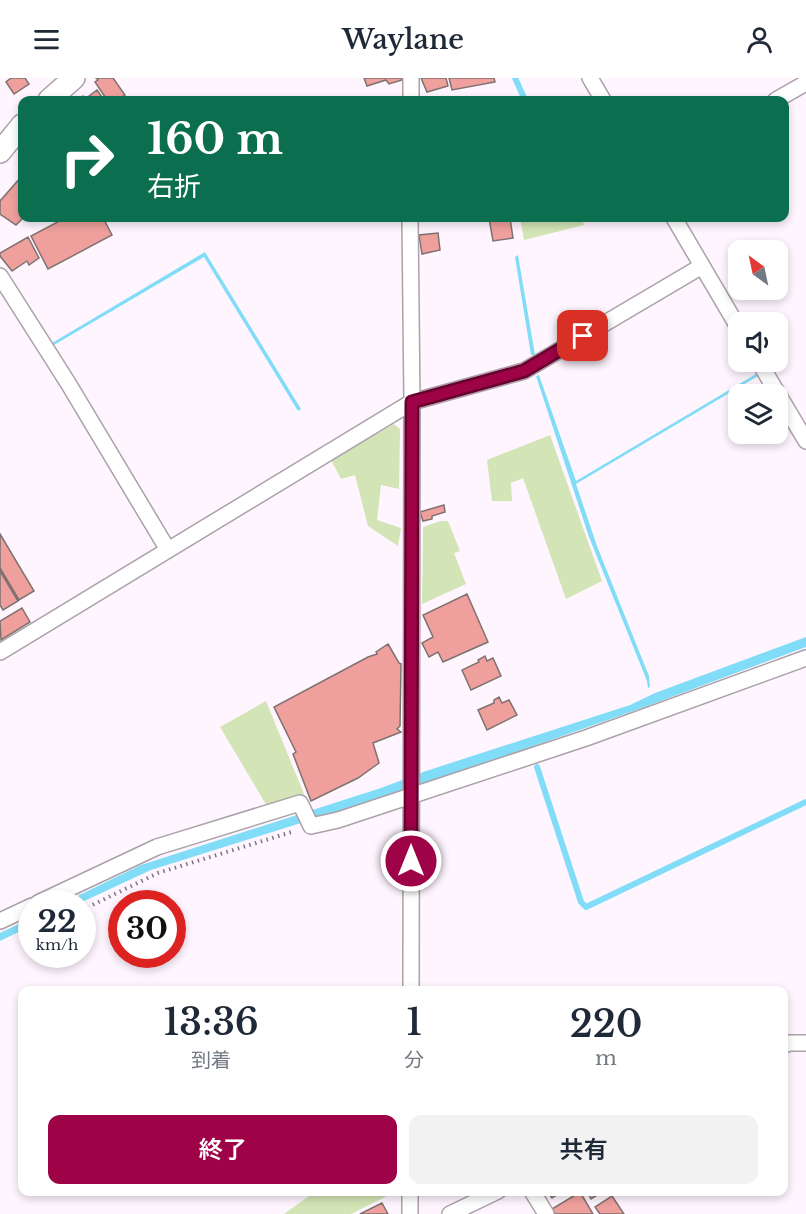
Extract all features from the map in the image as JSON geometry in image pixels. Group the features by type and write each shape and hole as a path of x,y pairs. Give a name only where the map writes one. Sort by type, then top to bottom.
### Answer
{"main road":[{"path":"54,96 74,78"},
{"path":"0,152 18,130"}],"street":[{"path":"411,78 411,96"},
{"path":"590,78 601,96"},
{"path":"783,96 806,83"},
{"path":"410,222 411,986"},
{"path":"676,222 729,312"},
{"path":"0,652 412,402 524,371 702,266"},
{"path":"0,276 68,383 168,550"},
{"path":"765,372 806,441"},
{"path":"66,890 157,847 300,803 311,826 338,820 586,738 806,658"},
{"path":"0,921 18,913"},
{"path":"788,1044 806,1043"},
{"path":"410,1196 410,1214"},
{"path":"450,1214 488,1196"},
{"path":"535,1196 546,1214"}],"path":[{"path":"96,902 158,873 311,826"}],"green space":[{"path":"521,222 583,222 584,225 524,240"},
{"path":"394,424 400,429 399,489 381,485 377,520 401,528 398,546 368,526 355,475 341,479 331,460"},
{"path":"550,435 602,581 566,599 523,478 511,483 512,501 492,501 487,460"},
{"path":"448,521 460,551 454,553 466,584 422,604 423,527"},
{"path":"266,701 304,794 267,806 220,727"},
{"path":"309,1196 387,1196 351,1214 284,1214"}],"water":[{"path":"205,252 301,409 298,411 204,257 54,345 52,343"},
{"path":"518,255 535,355 531,355 515,257"},
{"path":"756,374 758,376 745,384 739,384"},
{"path":"539,375 576,481 728,391 728,394 576,484 597,546 649,676 650,687 648,688 589,537 536,376"},
{"path":"806,637 806,647 642,708 431,782 151,870 96,896 96,890 90,890 141,865 630,705 655,693"},
{"path":"18,924 18,932 0,941 0,933"}],"building":[{"path":"11,78 25,78 29,84 14,94 6,82"},
{"path":"96,78 113,78 125,95 104,96 95,82 98,80"},
{"path":"364,78 402,78 402,80 389,84 386,80 367,86"},
{"path":"421,78 446,78 448,86 427,92"},
{"path":"449,78 494,78 495,82 452,90"},
{"path":"97,90 101,96 89,96"},
{"path":"18,181 19,222 16,225 0,214 0,201"},
{"path":"57,222 105,222 112,235 48,269 31,236"},
{"path":"490,222 511,222 513,238 493,241"},
{"path":"438,233 440,250 422,254 419,235"},
{"path":"28,237 39,258 29,265 27,261 12,271 0,253"},
{"path":"444,505 445,512 423,521 420,512"},
{"path":"0,534 34,591 19,600 0,568"},
{"path":"0,571 18,601 3,610 0,605"},
{"path":"467,594 488,642 443,662 438,652 429,657 422,643 433,637 423,615"},
{"path":"22,608 30,622 1,640 0,621"},
{"path":"388,644 401,664 400,726 397,729 401,732 373,743 379,763 358,778 311,801 293,754 296,752 274,707 377,654 376,652"},
{"path":"485,656 487,661 493,658 501,676 471,690 462,670 479,662 478,660"},
{"path":"499,697 502,703 509,700 517,715 487,730 478,710 494,703 494,700"},
{"path":"573,1196 582,1196 593,1214 555,1214 552,1209"},
{"path":"612,1196 624,1214 600,1214 595,1207"},
{"path":"382,1203 388,1214 360,1214"}],"waterway":[{"path":"515,78 523,96"},
{"path":"537,767 581,902 586,907 806,802"}],"route":[{"path":"411,861 412,402 524,371 583,336"}]}
